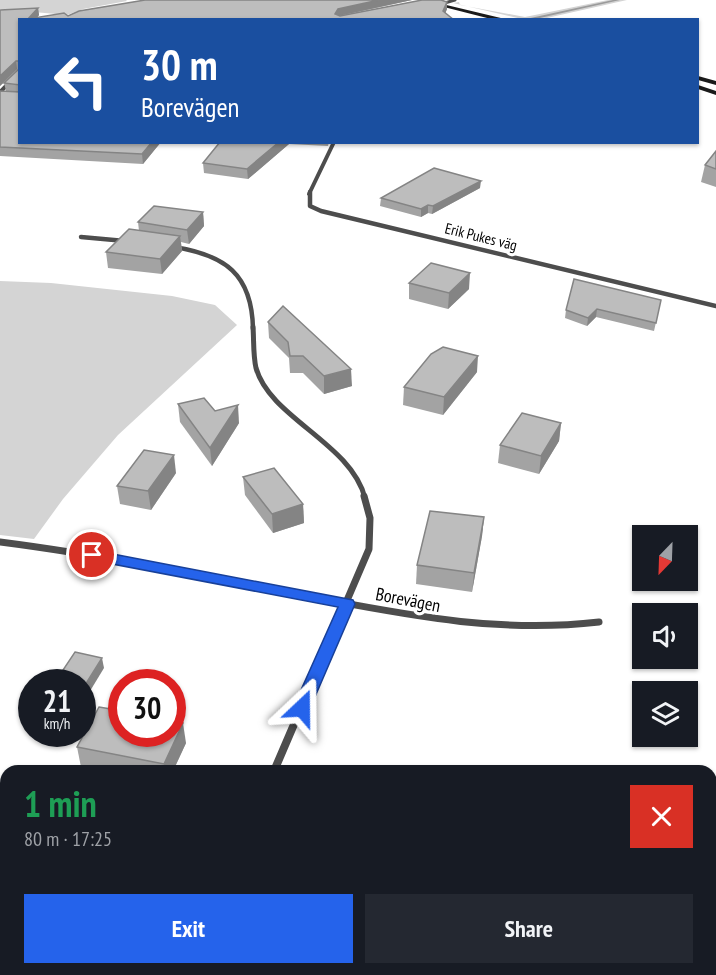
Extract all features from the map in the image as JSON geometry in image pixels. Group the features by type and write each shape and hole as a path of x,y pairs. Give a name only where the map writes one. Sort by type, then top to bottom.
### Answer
{"main road":[{"path":"431,2 494,18"},
{"path":"438,4 473,18"},
{"path":"699,78 716,83"},
{"path":"699,87 716,93"},
{"path":"0,94 10,97"}],"street":[{"path":"438,4 455,0"},
{"path":"0,94 18,74"},
{"name":"Erik Pukes väg","path":"333,144 308,196 310,206 321,211 716,306"},
{"path":"81,237 135,242"},
{"path":"165,246 204,254 230,267 241,278 255,313 255,368 260,378 278,399 324,439 355,478 369,501 372,525 369,549 277,765"},
{"name":"Borevägen","path":"0,542 108,558 443,622 504,629 552,628 599,622"}],"shaded area":[{"path":"0,0 127,1 83,9 67,15 0,9"},
{"path":"608,0 627,0 547,18 518,18 468,6 525,17"},
{"path":"0,281 51,283 172,296 215,305 237,325 118,435 63,499 34,539 0,535"}],"building":[{"path":"145,0 379,0 338,9 335,14 340,16 422,0 441,0 447,2 443,11 452,18 34,18 64,13 68,16 79,11"},
{"path":"38,8 29,18 18,18 18,61 0,76 0,10"},
{"path":"18,70 18,85 4,83"},
{"path":"0,91 18,92 18,144 150,144 142,154 0,147"},
{"path":"218,144 277,144 247,169 203,163"},
{"path":"716,151 716,169 705,165"},
{"path":"434,168 481,181 433,206 428,205 421,209 381,198"},
{"path":"154,206 203,212 187,230 138,222"},
{"path":"129,229 180,236 160,259 106,252"},
{"path":"431,263 470,273 449,293 409,283"},
{"path":"574,279 661,300 656,323 597,309 588,318 566,310"},
{"path":"283,306 351,369 324,376 303,356 290,356 288,342 268,322"},
{"path":"443,347 478,356 444,397 404,387 431,354"},
{"path":"204,398 215,411 238,405 210,448 178,404"},
{"path":"522,413 561,423 541,456 500,445"},
{"path":"144,450 174,455 148,491 117,486"},
{"path":"274,468 303,504 272,514 243,477"},
{"path":"430,511 484,517 474,573 417,565"},
{"path":"75,652 102,658 95,669 64,669"},
{"path":"99,707 108,709 108,747 172,747 164,764 77,747 96,747 96,712"}],"waterway":[{"path":"533,18 618,0"}],"route":[{"path":"92,555 347,604 302,708"}]}
